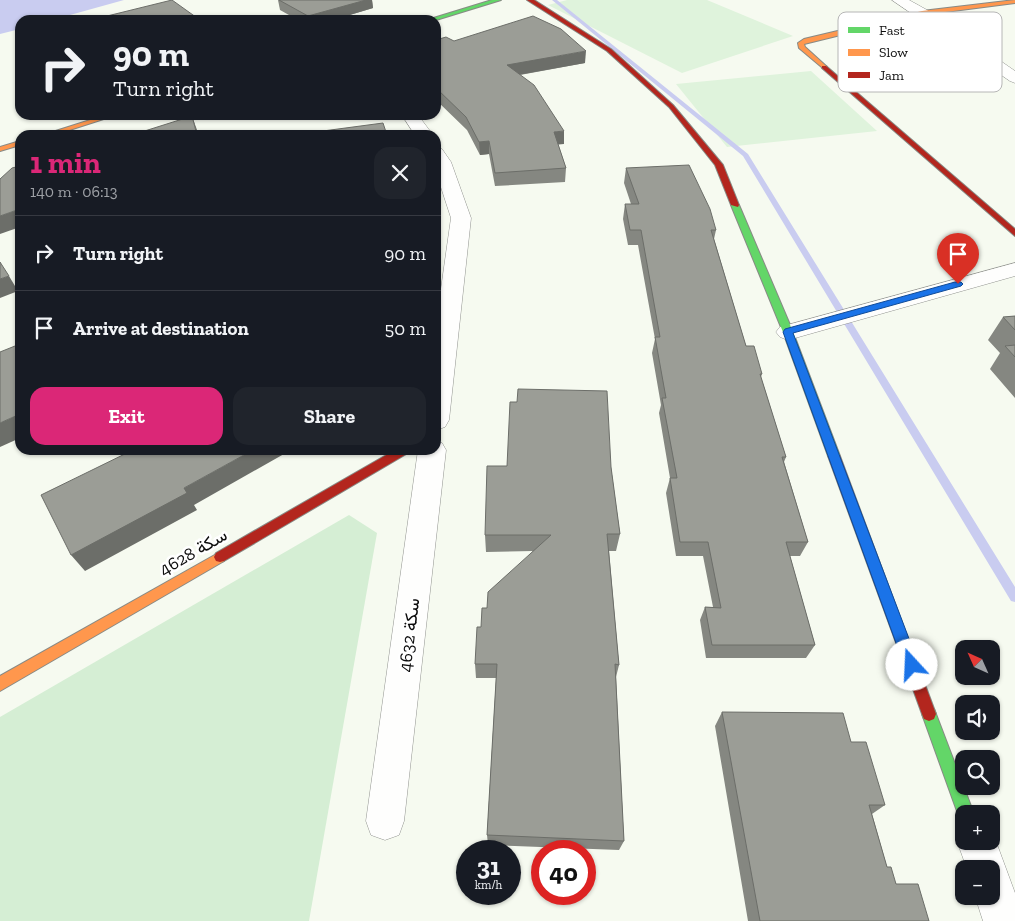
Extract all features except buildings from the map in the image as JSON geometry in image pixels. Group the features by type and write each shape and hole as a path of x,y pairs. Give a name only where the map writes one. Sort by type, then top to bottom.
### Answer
{"street":[{"path":"441,17 498,0"},
{"path":"530,0 610,50 671,106 719,165 788,332 963,805"},
{"path":"899,0 920,12"},
{"path":"929,12 1015,0"},
{"path":"838,33 806,40 801,43 802,48 838,79"},
{"path":"1002,69 1015,78"},
{"path":"853,92 1015,233"},
{"path":"64,130 96,120"},
{"path":"0,149 15,144"},
{"path":"441,160 461,218 441,380"},
{"path":"788,332 1015,268"},
{"name":"سكة 4628","path":"0,684 395,455"},
{"name":"سكة 4632","path":"385,821 431,455"},
{"path":"999,905 1004,921"}],"green space":[{"path":"567,0 707,0 793,36 682,73 548,5"},
{"path":"811,71 877,131 727,147 676,84"},
{"path":"349,515 377,533 309,921 0,921 0,717"}],"water":[{"path":"0,0 124,0 70,15 15,15 15,30 0,34"}],"waterway":[{"path":"554,0 746,155 1015,597"}],"traffic: fast":[{"path":"441,17 498,0"},
{"path":"735,205 788,332 834,456"},
{"path":"929,714 963,805"}],"traffic: slow":[{"path":"930,12 1015,1"},
{"path":"824,67 802,48 801,43 806,40 838,33"},
{"path":"64,130 96,120"},
{"path":"0,149 15,144"},
{"path":"0,684 220,557"}],"traffic: jam":[{"path":"530,0 609,50 671,106 719,165 735,205"},
{"path":"824,67 838,79"},
{"path":"853,92 1015,233"},
{"path":"220,557 395,455"},
{"path":"834,456 929,714"}],"route":[{"path":"912,665 788,332 958,284"}]}
